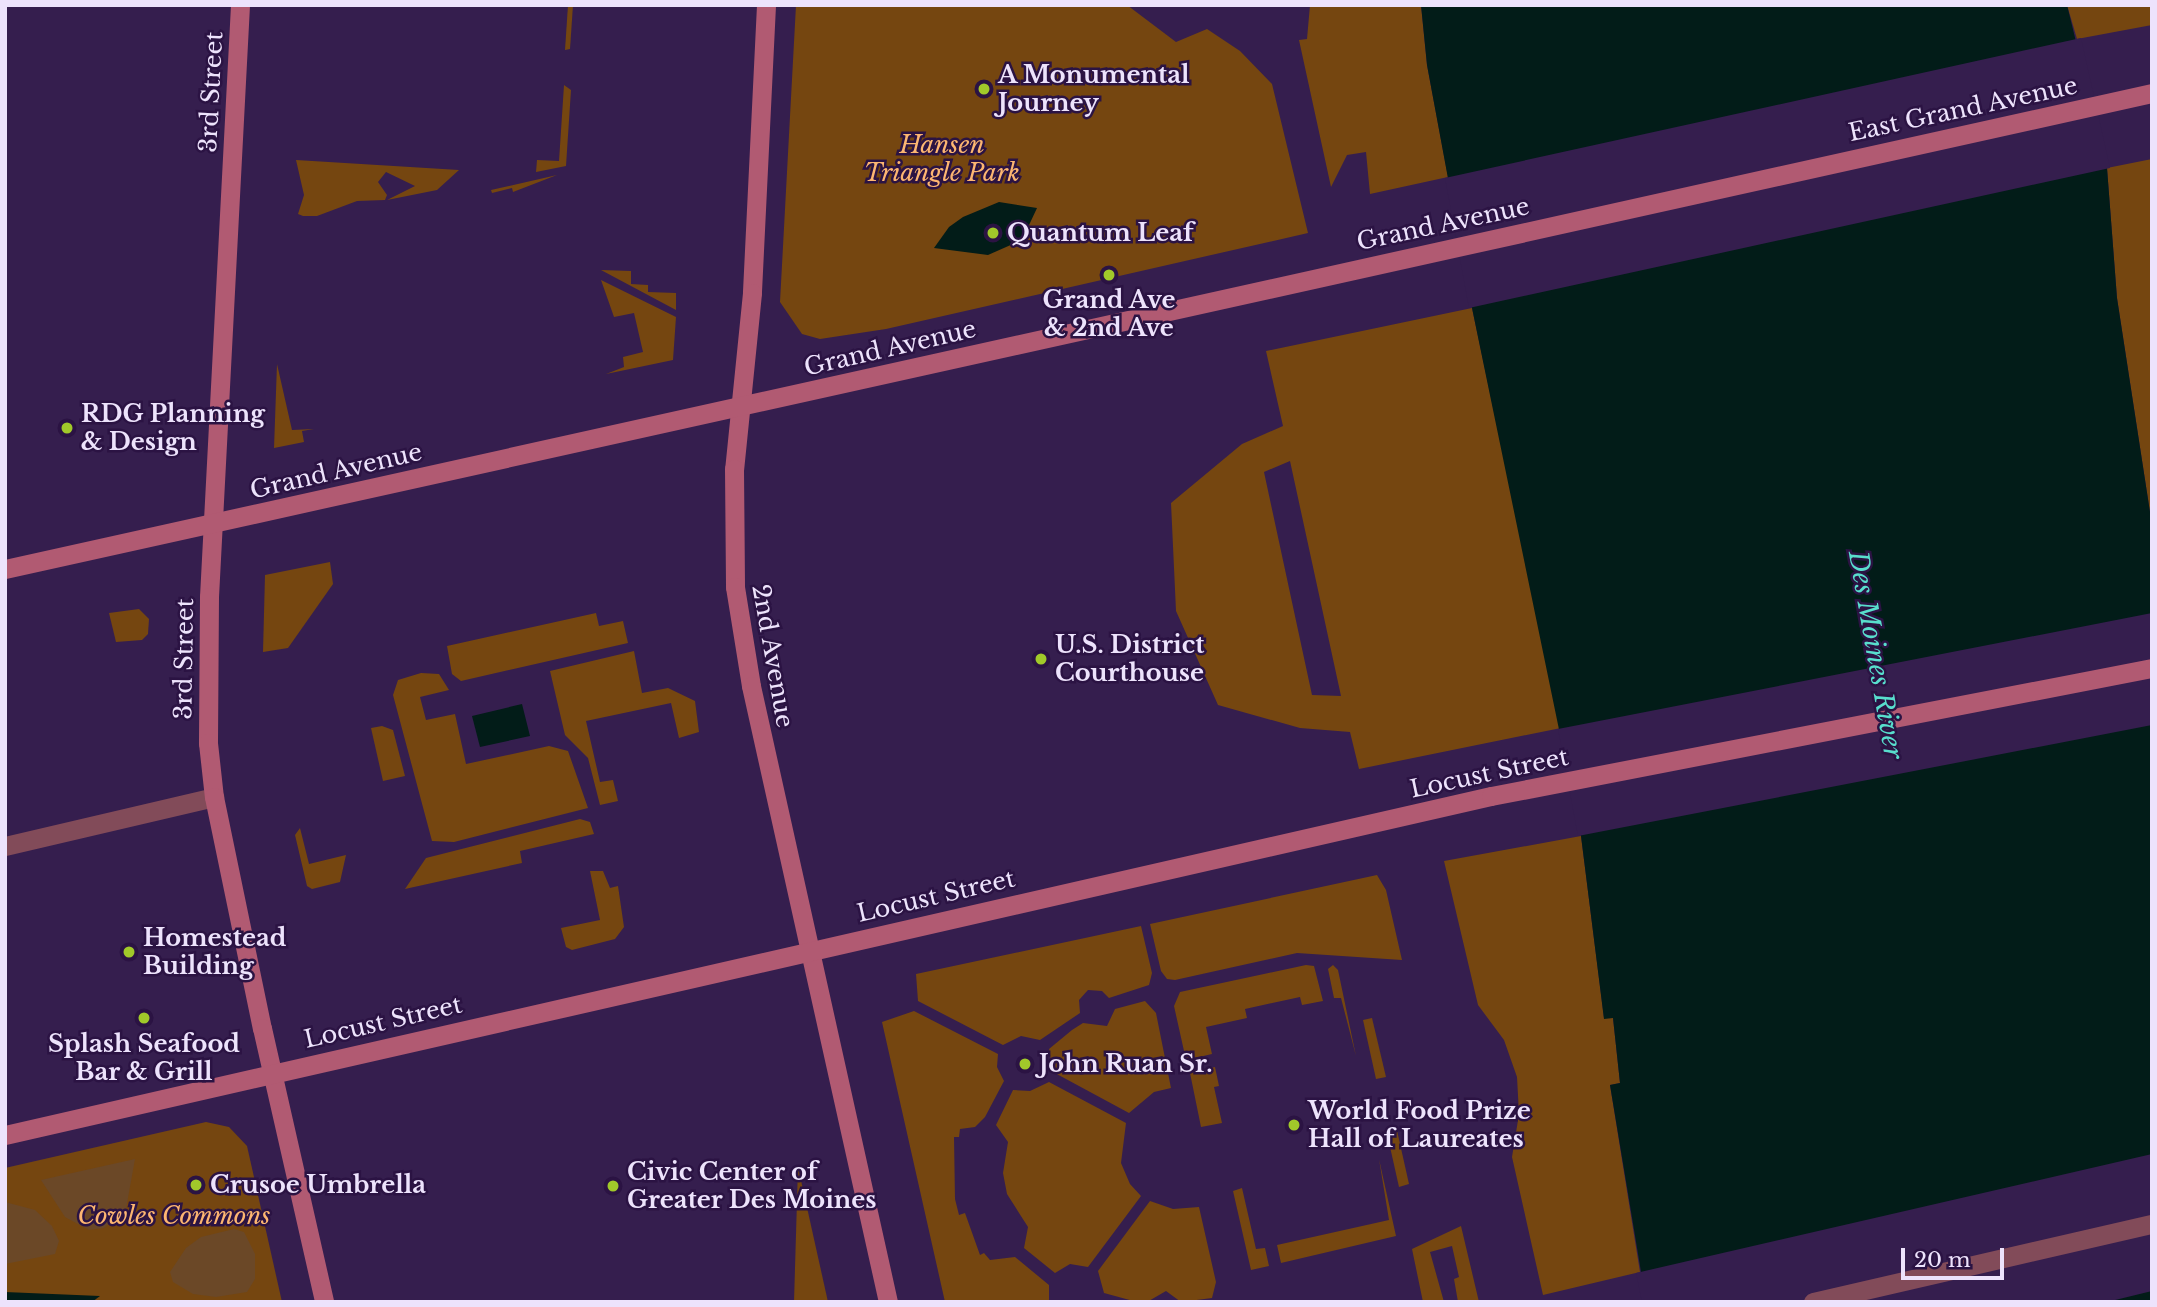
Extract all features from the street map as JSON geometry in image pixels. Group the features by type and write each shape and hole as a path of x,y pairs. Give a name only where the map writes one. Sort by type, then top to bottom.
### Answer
{"main road":[{"name":"3rd Street","path":"240,5 212,524 206,708 214,797 324,1302"},
{"name":"2nd Avenue","path":"766,5 752,279 733,529 742,640 888,1302"},
{"name":"East Grand Avenue","path":"1785,174 2152,93"},
{"name":"Grand Avenue","path":"5,569 1785,174"},
{"name":"Locust Street","path":"5,1135 1491,796 2152,667"}],"street":[{"path":"5,846 214,797"},
{"path":"1813,1302 2152,1224"}],"green space":[{"path":"568,5 573,5 570,49 565,50"},
{"name":"Hansen Triangle Park","path":"796,5 1127,5 1176,42 1207,29 1240,51 1272,84 1308,233 886,329 820,339 802,334 780,302"},
{"path":"1310,5 1421,5 1427,65 1448,177 1370,194 1366,152 1347,155 1331,187 1299,40 1307,39"},
{"path":"2067,5 2152,5 2152,25 2077,39"},
{"path":"564,85 571,90 566,166 536,172 537,160 559,161"},
{"path":"2152,159 2152,525 2117,298 2107,168"},
{"path":"296,160 459,170 437,190 387,200 415,186 386,172 378,182 387,195 385,200 357,201 317,216 303,216 298,214 304,195"},
{"path":"557,175 513,192 512,188 492,193 491,190"},
{"path":"601,270 631,271 631,284 648,285 648,292 676,293 676,310"},
{"path":"601,280 676,317 673,360 606,374 624,367 623,357 643,352 634,313 614,317"},
{"path":"1472,308 1561,728 1359,769 1350,732 1300,728 1218,705 1176,611 1171,503 1242,444 1283,426 1266,351","holes":["1290,461 1341,696 1312,695 1264,472"]},
{"path":"277,364 292,430 314,429 302,431 304,442 274,448"},
{"path":"330,562 333,584 288,648 263,652 265,575"},
{"path":"139,609 149,619 148,634 142,640 116,642 109,613"},
{"path":"596,613 599,626 623,621 628,643 461,681 452,674 447,646"},
{"path":"634,651 642,693 668,688 695,701 699,732 679,738 671,703 586,721 600,782 613,780 618,801 600,805 588,758 565,735 550,671"},
{"path":"421,673 439,674 449,690 420,697 426,720 455,714 466,764 549,746 568,751 588,808 454,842 432,841 393,695 398,680"},
{"path":"382,726 393,730 405,776 383,781 371,728"},
{"path":"580,819 590,822 594,834 520,851 522,863 405,889 426,858"},
{"path":"300,828 309,864 346,855 340,882 312,889 307,886 295,835"},
{"path":"1581,836 1604,1018 1613,1018 1620,1083 1610,1085 1640,1272 1543,1295 1512,1157 1519,1114 1517,1077 1504,1040 1478,1005 1444,861"},
{"path":"590,871 603,871 610,888 618,886 624,927 615,939 572,950 566,947 561,928 600,920"},
{"path":"1377,875 1386,890 1402,960 1297,953 1175,980 1167,979 1161,971 1150,924"},
{"path":"1141,926 1152,973 1149,985 1109,998 1102,991 1088,990 1079,1000 1080,1013 1040,1040 1021,1036 1003,1045 918,1001 916,974"},
{"path":"1306,965 1314,966 1323,1001 1302,1005 1300,997 1245,1009 1247,1018 1206,1027 1212,1054 1186,1060 1174,1006 1180,992"},
{"path":"1333,965 1338,970 1356,1056 1341,998 1334,998 1328,969"},
{"path":"1145,1001 1156,1013 1171,1088 1154,1092 1129,1113 1053,1072 1049,1049 1072,1030 1083,1023 1107,1026 1115,1009"},
{"path":"914,1011 998,1054 997,1067 1004,1081 985,1117 975,1127 960,1129 959,1137 954,1137 955,1199 959,1215 965,1213 980,1255 984,1253 990,1260 1015,1257 1049,1285 1049,1302 945,1302 882,1022"},
{"path":"1372,1018 1386,1077 1376,1079 1363,1020"},
{"path":"1215,1067 1219,1086 1214,1087 1222,1123 1201,1127 1190,1073"},
{"path":"1049,1082 1126,1123 1121,1163 1130,1184 1141,1196 1088,1267 1070,1264 1055,1273 1024,1248 1028,1227 1007,1194 1003,1173 1008,1142 996,1125 1013,1090 1030,1091"},
{"name":"Cowles Commons","path":"206,1122 229,1127 247,1146 282,1302 5,1302 5,1168"},
{"path":"1396,1126 1409,1184 1399,1187 1386,1129"},
{"path":"1379,1159 1396,1236 1281,1263 1277,1245 1389,1220"},
{"path":"798,1167 828,1302 794,1302"},
{"path":"1242,1188 1256,1249 1265,1248 1269,1266 1251,1270 1233,1191"},
{"path":"1150,1201 1173,1209 1199,1207 1216,1282 1212,1298 1181,1302 1166,1291 1147,1302 1137,1302 1104,1293 1098,1271"},
{"path":"1461,1226 1479,1302 1458,1302 1454,1279 1459,1277 1452,1246 1430,1252 1444,1302 1423,1302 1412,1249"}],"shaded area":[{"path":"135,1159 126,1209 104,1228 89,1230 65,1217 41,1180"},
{"path":"5,1202 35,1210 52,1226 59,1241 55,1254 5,1264"},
{"path":"234,1229 244,1232 255,1254 255,1279 247,1292 216,1297 193,1294 173,1282 170,1272 186,1248 201,1237"}],"water":[{"name":"Des Moines River","path":"1421,5 2067,5 2107,168 2117,298 2152,525 2152,1302 1646,1302 1610,1085 1620,1083 1613,1018 1604,1019 1581,836 1472,308 1427,65"},
{"path":"999,202 1037,208 1022,240 988,255 934,248 949,227 963,217"},
{"path":"522,704 530,736 480,747 472,716"},
{"path":"5,1292 100,1296 92,1302 5,1302"}],"pier":[{"path":"2081,38 2110,168 1469,308 1445,178"},
{"path":"2152,613 2152,725 1578,836 1558,729"},
{"path":"2152,1154 2152,1291 2107,1302 1642,1302 1636,1273"}],"place":[{"name":"A Monumental Journey","path":"984,89"},
{"name":"Quantum Leaf","path":"993,233"},
{"name":"Grand Ave & 2nd Ave","path":"1109,275"},
{"name":"RDG Planning & Design","path":"67,428"},
{"name":"U.S. District Courthouse","path":"1041,659"},
{"name":"Homestead Building","path":"129,952"},
{"name":"Splash Seafood Bar & Grill","path":"144,1018"},
{"name":"John Ruan Sr.","path":"1025,1064"},
{"name":"World Food Prize Hall of Laureates","path":"1294,1125"},
{"name":"Crusoe Umbrella","path":"196,1185"},
{"name":"Civic Center of Greater Des Moines","path":"613,1186"}]}
